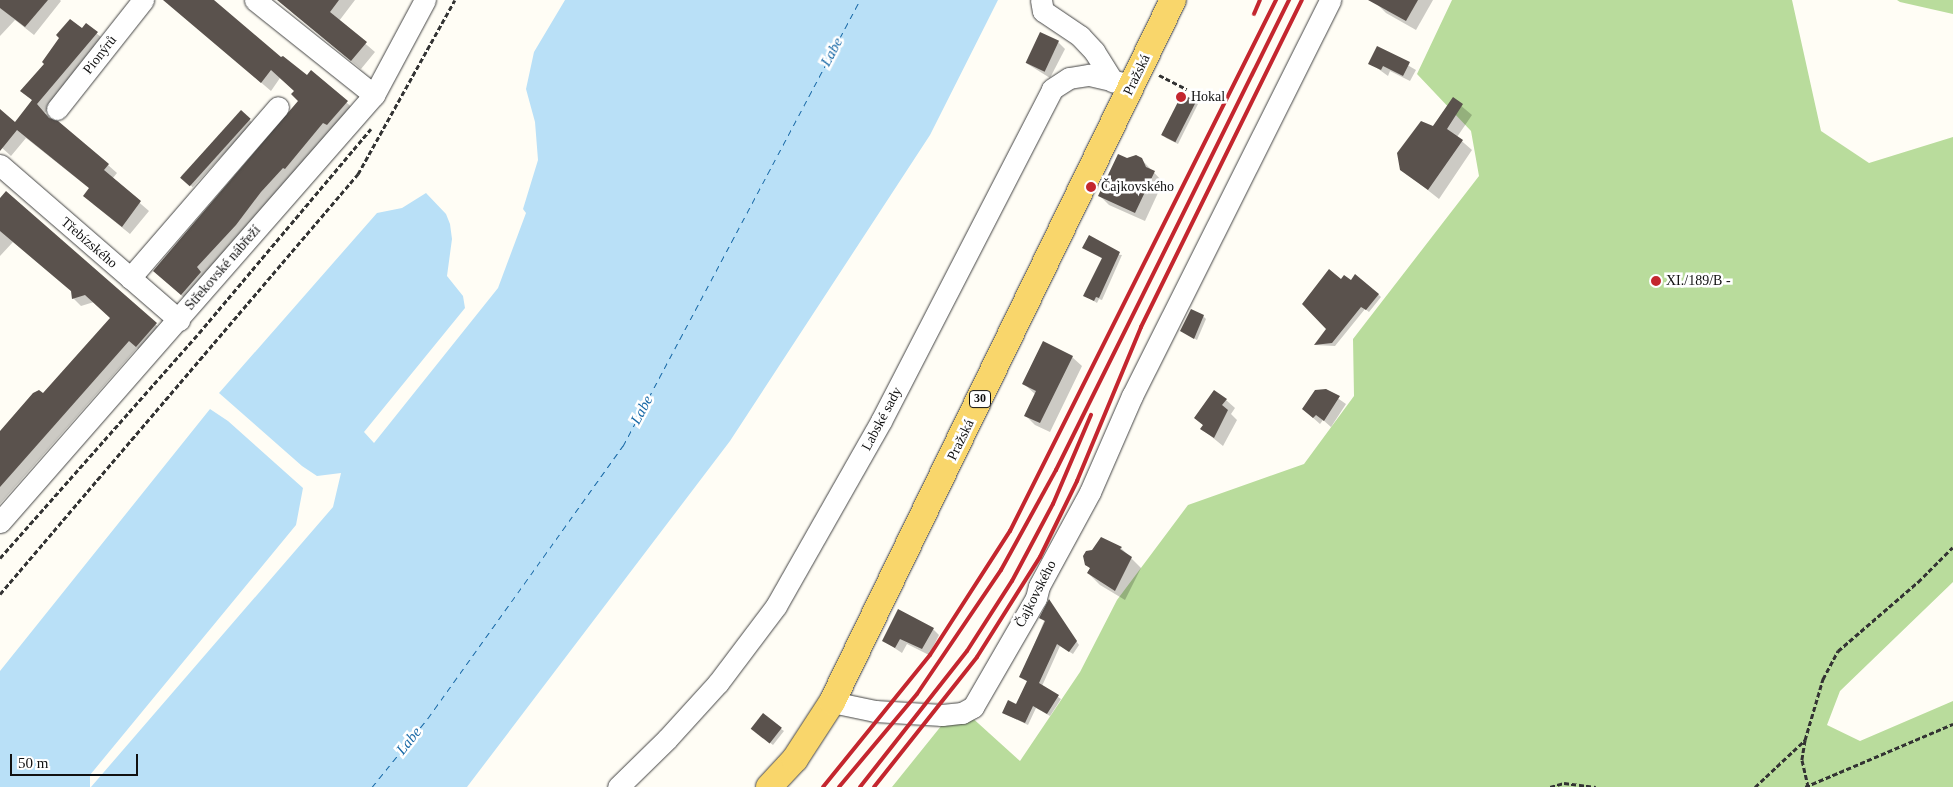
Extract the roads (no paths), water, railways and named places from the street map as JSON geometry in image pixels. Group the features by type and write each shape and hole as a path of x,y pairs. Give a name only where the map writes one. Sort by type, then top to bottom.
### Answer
{"main road":[{"name":"Pražská","path":"769,787 795,759 832,702 1129,78 1173,0"}],"street":[{"name":"Pionýrů","path":"57,109 143,0"},
{"path":"255,0 374,95"},
{"name":"Střekovské nábřeží","path":"0,522 374,95 425,0"},
{"path":"1041,0 1043,10 1080,36 1094,51 1129,78"},
{"name":"Čajkovského","path":"832,702 875,711 942,715 962,713 973,707 1036,598 1039,586 1090,492 1132,396 1330,0"},
{"name":"Labské sady","path":"618,787 667,739 718,683 776,606 881,422 1052,89 1070,78 1089,75 1129,78"},
{"path":"130,278 278,107"},
{"name":"Třebízského","path":"1,170 178,320"}],"water":[{"name":"Labe","path":"565,0 998,0 930,135 730,441 467,787 91,787 333,507 341,473 317,476 302,466 219,393 377,213 402,208 426,193 446,214 450,224 452,239 447,276 463,296 465,308 364,432 374,443 498,288 526,213 523,209 538,160 535,122 526,89 534,52"},
{"path":"210,409 228,421 303,488 296,525 90,775 90,787 0,787 0,671"}],"railway":[{"path":"1254,14 1260,0"},
{"path":"823,787 930,655 1010,531 1276,0"},
{"path":"839,787 917,694 1001,570 1056,470 1289,0"},
{"path":"874,787 977,657 1040,557 1077,481 1141,327 1302,0"},
{"path":"860,787 967,651 1012,581 1053,504 1091,415"}],"place":[{"name":"Hokal","path":"1181,97"},
{"name":"Čajkovského","path":"1091,187"},
{"name":"XI./189/B -","path":"1656,281"}]}
